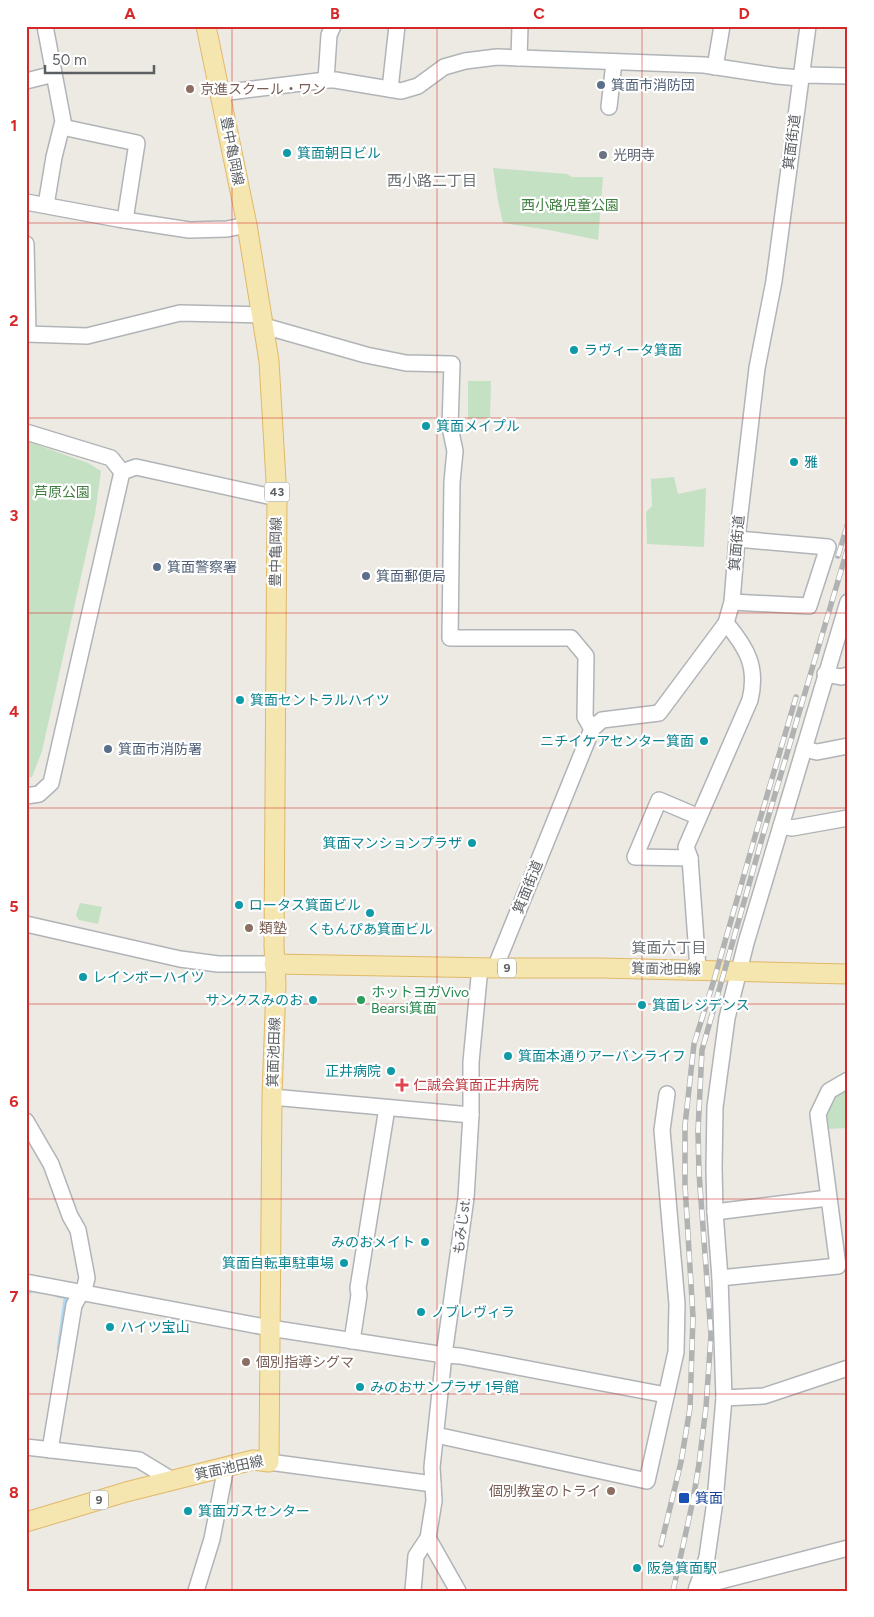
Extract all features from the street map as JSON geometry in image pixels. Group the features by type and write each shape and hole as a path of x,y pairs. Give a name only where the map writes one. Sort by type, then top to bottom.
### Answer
{"main road":[{"name":"豊中亀岡線","path":"206,26 247,225 270,361 277,498 274,964"},
{"name":"箕面池田線","path":"26,1522 126,1492 253,1460 269,1462 272,1098 276,984 274,964 698,969 766,973 848,974"}],"street":[{"path":"45,26 63,121 54,157 46,205"},
{"path":"326,80 329,35 332,26"},
{"path":"390,89 397,26"},
{"path":"519,58 520,26"},
{"path":"715,67 722,26"},
{"name":"箕面街道","path":"488,967 592,728 602,720 659,713 726,623 732,602 737,539 757,368 774,281 808,26"},
{"path":"221,93 326,80 401,90 418,86 444,67 465,61 497,57 715,67 800,78 805,75 848,76"},
{"path":"609,107 614,62"},
{"path":"26,80 54,74"},
{"path":"62,127 137,143 125,220"},
{"path":"26,202 190,230 227,229 247,225"},
{"path":"26,244 27,334 87,336 180,313 263,321 366,355 406,363 452,364 450,427 455,451 452,482 450,638 571,638 586,656 585,717 592,728"},
{"path":"26,432 111,458 122,472"},
{"path":"122,472 136,467 277,498"},
{"path":"26,796 39,794 51,783 122,472"},
{"path":"732,602 809,606 828,547 737,539"},
{"path":"697,1589 707,1558 715,1501 724,1398 714,1168 715,1107 727,1018 746,943 848,602"},
{"path":"698,969 690,858 686,847 753,690 751,662 742,642 726,623"},
{"path":"825,674 841,677 848,675"},
{"path":"804,749 816,752 848,746"},
{"path":"690,858 635,857 659,800 700,817"},
{"path":"782,826 792,828 848,818"},
{"path":"26,924 180,959 218,964 274,964"},
{"name":"もみじst.","path":"433,1484 432,1467 444,1356 466,1198 471,1114 471,1062 488,967"},
{"path":"720,1278 838,1266 818,1114 829,1090 848,1080"},
{"path":"436,1435 647,1481 676,1352 677,1304 662,1130 667,1094"},
{"path":"272,1098 471,1114"},
{"path":"352,1341 359,1295 358,1288 387,1108"},
{"path":"26,1120 51,1164 70,1216 78,1230 88,1274 85,1286 74,1305 50,1450"},
{"path":"715,1212 828,1198"},
{"path":"26,1282 270,1328 444,1356 460,1356 666,1395"},
{"path":"724,1398 764,1396 848,1368"},
{"path":"26,1447 139,1460 172,1480"},
{"path":"269,1462 433,1484 434,1501 428,1538 416,1556 414,1591"},
{"path":"196,1591 212,1539 226,1467"},
{"path":"428,1538 458,1591"},
{"path":"697,1589 848,1548"}],"green space":[{"name":"西小路児童公園","path":"493,168 567,174 572,177 603,177 598,240 503,223"},
{"path":"468,381 491,381 490,418 468,419"},
{"name":"芦原公園","path":"26,441 88,463 101,471 95,514 42,751 32,777 26,778"},
{"path":"674,477 678,494 706,488 704,547 647,544 646,512 652,506 651,479"},
{"path":"80,903 102,907 98,924 79,920 76,915"},
{"path":"848,1087 848,1128 828,1129 825,1115 831,1097"}],"waterway":[{"path":"26,1294 32,1290 37,1291"},
{"path":"57,1295 66,1297 59,1349"}],"railway":[{"path":"838,556 848,523"},
{"path":"673,1591 699,1464 706,1407 711,1335 699,1173 698,1131 702,1050 848,547"},
{"path":"661,1545 681,1462 690,1408 693,1317 685,1185 685,1125 694,1044 796,697"}],"place":[{"name":"箕面市消防団","path":"601,85"},
{"name":"京進スクール・ワン","path":"190,89"},
{"name":"箕面朝日ビル","path":"287,153"},
{"name":"光明寺","path":"603,155"},
{"name":"ラヴィータ箕面","path":"574,350"},
{"name":"箕面メイプル","path":"426,426"},
{"name":"雅","path":"794,462"},
{"name":"箕面警察署","path":"157,567"},
{"name":"箕面郵便局","path":"366,576"},
{"name":"箕面セントラルハイツ","path":"240,700"},
{"name":"ニチイケアセンター箕面","path":"704,741"},
{"name":"箕面市消防署","path":"108,749"},
{"name":"箕面マンションプラザ","path":"472,843"},
{"name":"ロータス箕面ビル","path":"239,905"},
{"name":"くもんぴあ箕面ビル","path":"370,913"},
{"name":"類塾","path":"249,928"},
{"name":"レインボーハイツ","path":"83,977"},
{"name":"サンクスみのお","path":"313,1000"},
{"name":"ホットヨガVivo Bearsi箕面","path":"361,1000"},
{"name":"箕面レジデンス","path":"642,1005"},
{"name":"箕面本通りアーバンライフ","path":"508,1056"},
{"name":"正井病院","path":"391,1071"},
{"name":"仁誠会箕面正井病院","path":"402,1085"},
{"name":"みのおメイト","path":"425,1242"},
{"name":"箕面自転車駐車場","path":"344,1263"},
{"name":"ノブレヴィラ","path":"421,1312"},
{"name":"ハイツ宝山","path":"110,1327"},
{"name":"個別指導シグマ","path":"246,1362"},
{"name":"みのおサンプラザ 1号館","path":"360,1387"},
{"name":"個別教室のトライ","path":"611,1491"},
{"name":"箕面","path":"684,1498"},
{"name":"箕面ガスセンター","path":"188,1511"},
{"name":"阪急箕面駅","path":"637,1568"}],"district":[{"name":"西小路二丁目","path":"432,181"},
{"name":"箕面六丁目","path":"669,948"}]}
